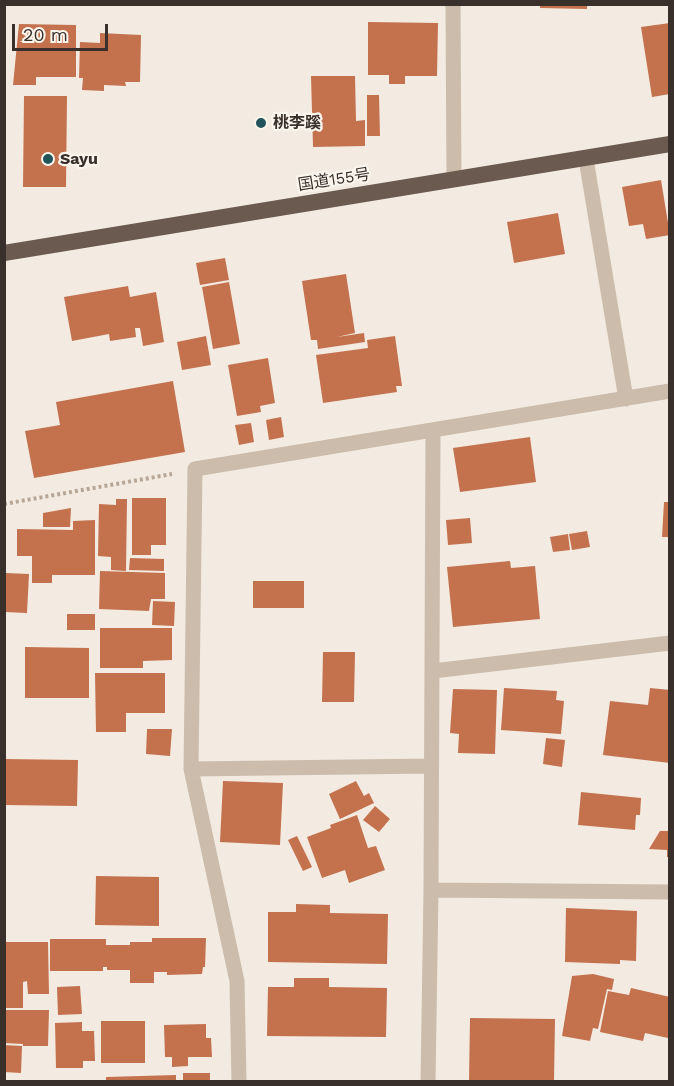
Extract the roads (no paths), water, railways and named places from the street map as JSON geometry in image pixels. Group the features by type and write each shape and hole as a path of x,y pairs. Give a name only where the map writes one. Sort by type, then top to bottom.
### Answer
{"highway":[{"name":"国道155号","path":"4,253 669,144"}],"street":[{"path":"453,4 454,179"},
{"path":"586,159 626,399"},
{"path":"239,1082 237,981 191,769 195,469 669,392"},
{"path":"428,1082 434,431"},
{"path":"433,671 669,643"},
{"path":"191,769 431,766"},
{"path":"431,890 669,892"}],"place":[{"name":"桃李蹊","path":"261,123"},
{"name":"Sayu","path":"48,159"}]}
